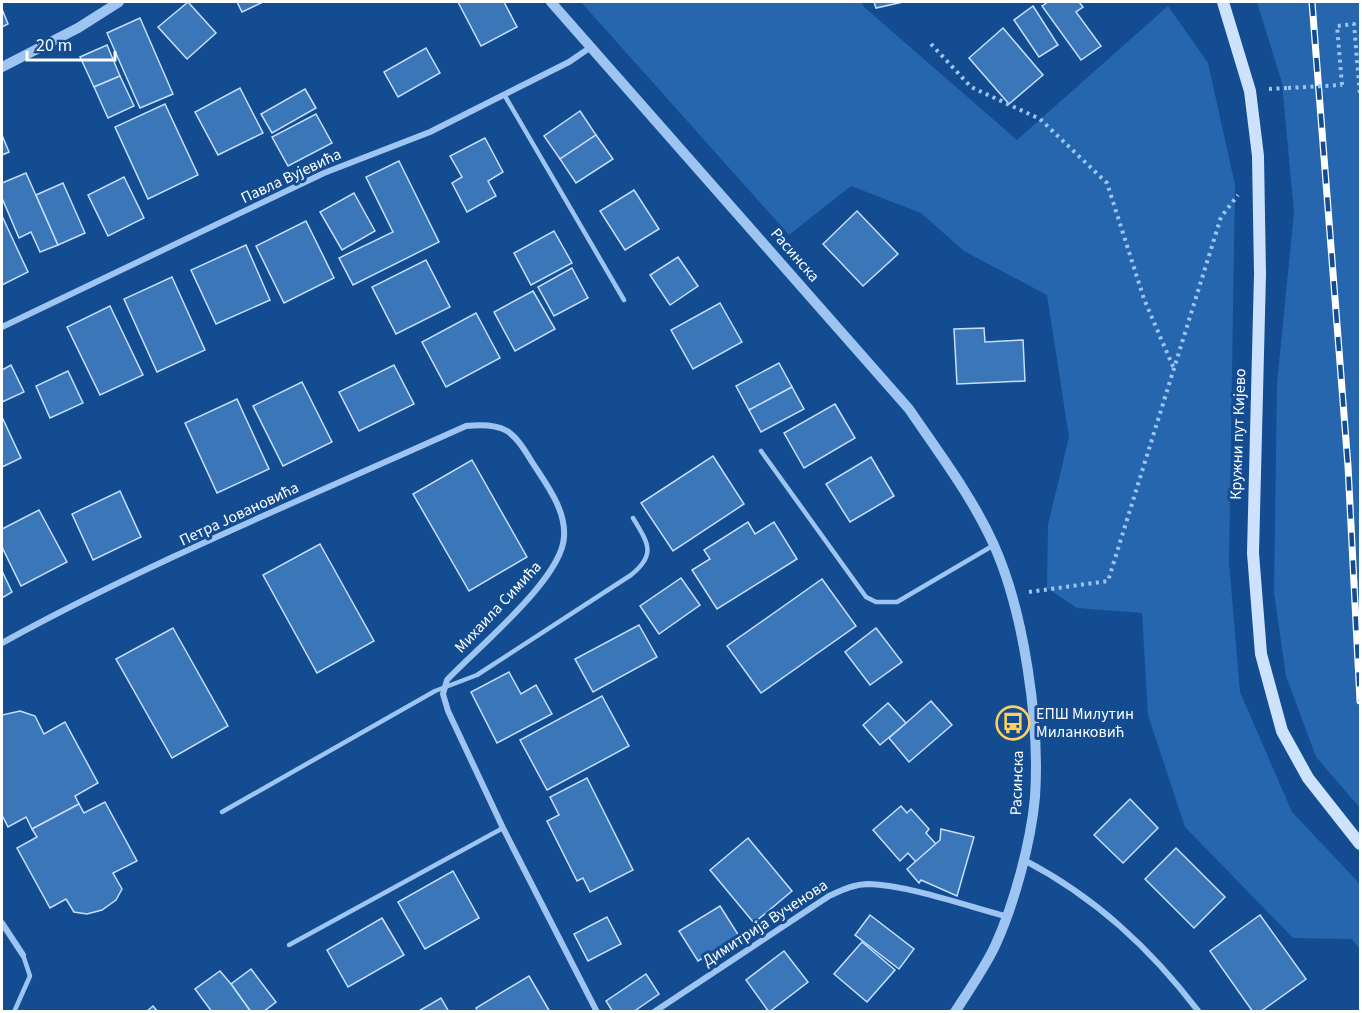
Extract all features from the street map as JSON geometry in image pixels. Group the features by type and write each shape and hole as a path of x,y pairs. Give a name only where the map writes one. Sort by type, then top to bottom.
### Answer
{"main road":[{"name":"Кружни пут Кијево","path":"1222,2 1254,111 1258,168 1260,274 1253,456 1253,553 1261,654 1282,730 1308,778 1360,844"}],"street":[{"path":"2,67 78,28 119,2"},
{"name":"Расинска","path":"551,2 909,409 957,478 994,545 1011,595 1030,689 1035,756 1035,797 1024,860 995,945 955,1011"},
{"name":"Павла Вујевића","path":"2,327 324,172 430,132 505,96 591,47"},
{"name":"Петра Јовановића","path":"2,643 42,621 235,530 466,426 492,425"},
{"name":"Михаила Симића","path":"444,687 475,650 537,588 562,551 565,536 558,505 513,434 492,425"},
{"path":"444,687 448,711 503,828 597,1011"},
{"path":"1024,860 1059,878 1111,916 1145,946 1199,1011"},
{"name":"Димитрија Вученова","path":"654,1011 847,887 868,884 894,888 1005,916"},
{"path":"2,923 23,955"}],"lane":[{"path":"505,96 624,300"},
{"path":"761,451 866,597 876,602 897,602 994,545"},
{"name":"Михаила Симића","path":"444,687 477,675 643,565 648,553 647,542 633,518"},
{"path":"222,812 444,687"},
{"path":"289,945 503,828"},
{"path":"14,1011 30,976 23,955"}],"path":[{"path":"1288,88 1342,85 1338,26 1354,24 1360,96"},
{"path":"931,44 971,87 1040,120 1107,183 1144,299 1175,370"},
{"path":"1011,595 1108,581 1221,217 1258,168"}],"shaded area":[{"path":"581,2 861,2 1017,140 1168,6 1208,63 1235,185 1229,562 1240,692 1292,812 1360,884 1360,950 1352,939 1293,938 1185,827 1148,715 1142,613 1077,608 1047,588 1048,525 1069,437 1047,295 964,251 921,213 851,186 789,235"},
{"path":"1257,2 1360,2 1360,808 1316,757 1286,676 1274,593 1277,383 1294,212 1282,83"}],"building":[{"path":"188,2 216,33 187,59 158,27"},
{"path":"237,2 263,2 242,12"},
{"path":"458,2 504,2 517,27 481,46"},
{"path":"874,2 903,2 876,8"},
{"path":"1048,2 1079,2 1083,7 1076,12 1101,46 1081,60 1042,6"},
{"path":"1033,6 1058,45 1039,57 1014,20"},
{"path":"2,9 8,24 2,27"},
{"path":"140,18 173,94 140,108 107,33"},
{"path":"1003,28 1043,75 1009,104 969,58"},
{"path":"107,45 120,76 94,87 80,57"},
{"path":"426,48 440,73 398,97 384,72"},
{"path":"120,76 134,106 108,118 94,87"},
{"path":"240,88 263,133 218,155 195,112"},
{"path":"305,89 316,108 272,133 261,114"},
{"path":"165,104 198,175 148,199 115,127"},
{"path":"580,111 596,135 560,159 544,136"},
{"path":"316,114 332,143 288,166 272,137"},
{"path":"2,135 9,152 2,155"},
{"path":"596,135 613,159 576,183 560,159"},
{"path":"485,138 503,172 488,181 496,196 467,212 452,183 462,177 450,156"},
{"path":"399,161 439,242 353,285 339,258 393,232 366,177"},
{"path":"26,173 58,245 40,252 31,232 19,238 2,198 2,183"},
{"path":"124,177 144,218 108,236 88,195"},
{"path":"63,183 85,233 58,245 36,195"},
{"path":"634,190 659,229 625,250 600,211"},
{"path":"354,193 375,231 342,250 320,212"},
{"path":"857,211 898,254 863,286 823,244"},
{"path":"2,216 28,272 2,285"},
{"path":"306,221 334,278 284,303 256,246"},
{"path":"554,231 572,263 531,285 514,253"},
{"path":"246,245 270,300 216,324 191,270"},
{"path":"678,257 698,286 670,305 650,275"},
{"path":"426,260 450,307 396,334 372,287"},
{"path":"572,268 588,298 554,316 538,287"},
{"path":"172,277 205,350 157,372 124,299"},
{"path":"533,291 555,329 515,351 494,312"},
{"path":"720,303 742,342 693,369 671,330"},
{"path":"110,306 143,375 100,395 67,327"},
{"path":"476,313 500,358 446,387 422,342"},
{"path":"984,328 985,342 1023,340 1025,381 957,384 954,329"},
{"path":"779,363 792,387 749,410 736,386"},
{"path":"11,365 24,392 2,402 2,370"},
{"path":"394,365 414,404 359,431 339,392"},
{"path":"68,371 83,403 50,418 36,386"},
{"path":"302,382 332,442 283,466 253,406"},
{"path":"792,387 804,409 761,432 749,410"},
{"path":"237,399 269,469 217,493 185,423"},
{"path":"835,404 855,438 804,468 784,433"},
{"path":"2,417 21,458 2,467"},
{"path":"713,456 744,504 673,551 641,503"},
{"path":"871,457 894,496 850,522 826,484"},
{"path":"472,460 527,557 469,591 413,494"},
{"path":"120,491 141,537 93,560 72,514"},
{"path":"39,510 67,562 21,586 2,547 2,529"},
{"path":"748,522 755,534 774,522 797,559 717,609 692,570 710,559 704,550"},
{"path":"320,544 374,641 317,673 263,575"},
{"path":"2,571 12,592 2,598"},
{"path":"681,578 700,605 659,634 640,606"},
{"path":"822,579 856,626 761,693 727,646"},
{"path":"639,625 657,657 593,692 575,659"},
{"path":"173,628 228,726 172,758 116,659"},
{"path":"876,628 902,662 870,685 845,652"},
{"path":"509,672 521,694 536,685 552,714 497,743 471,692"},
{"path":"602,696 629,746 547,790 520,740"},
{"path":"931,701 952,725 909,762 889,738"},
{"path":"888,703 906,723 880,745 863,725"},
{"path":"20,711 35,716 44,734 65,722 98,783 75,796 79,804 32,829 26,817 8,827 2,815 2,715"},
{"path":"587,778 633,870 590,892 583,878 577,881 547,821 559,815 550,797"},
{"path":"1130,799 1158,828 1123,863 1094,835"},
{"path":"105,802 137,861 113,873 122,889 116,900 102,910 87,914 74,912 66,899 50,908 17,848 37,837 32,829 79,804 84,813"},
{"path":"901,806 907,813 911,809 929,829 926,833 936,844 916,862 908,853 900,861 873,830"},
{"path":"941,829 974,837 957,896 921,880 919,883 907,869 940,840"},
{"path":"748,838 792,891 754,923 710,870"},
{"path":"1176,848 1225,897 1194,928 1145,879"},
{"path":"453,871 479,918 425,949 398,902"},
{"path":"720,906 739,936 698,961 679,931"},
{"path":"870,915 914,949 899,969 855,935"},
{"path":"1260,915 1306,979 1260,1012 1253,1012 1210,951"},
{"path":"607,917 621,944 588,961 574,934"},
{"path":"382,918 404,955 348,987 327,950"},
{"path":"862,942 895,970 867,1002 834,974"},
{"path":"784,951 808,982 769,1012 746,980"},
{"path":"251,969 276,1002 263,1012 251,1012 231,984"},
{"path":"220,971 251,1012 212,1012 195,989"},
{"path":"646,974 659,994 633,1012 613,1012 606,1001"},
{"path":"529,976 550,1012 478,1012 476,1008"},
{"path":"441,998 449,1012 417,1012"},
{"path":"153,1006 158,1012 146,1012"}],"railway":[{"path":"1312,2 1348,466 1360,701"}],"place":[{"name":"ЕПШ Милутин Миланковић","path":"1013,723"}]}
